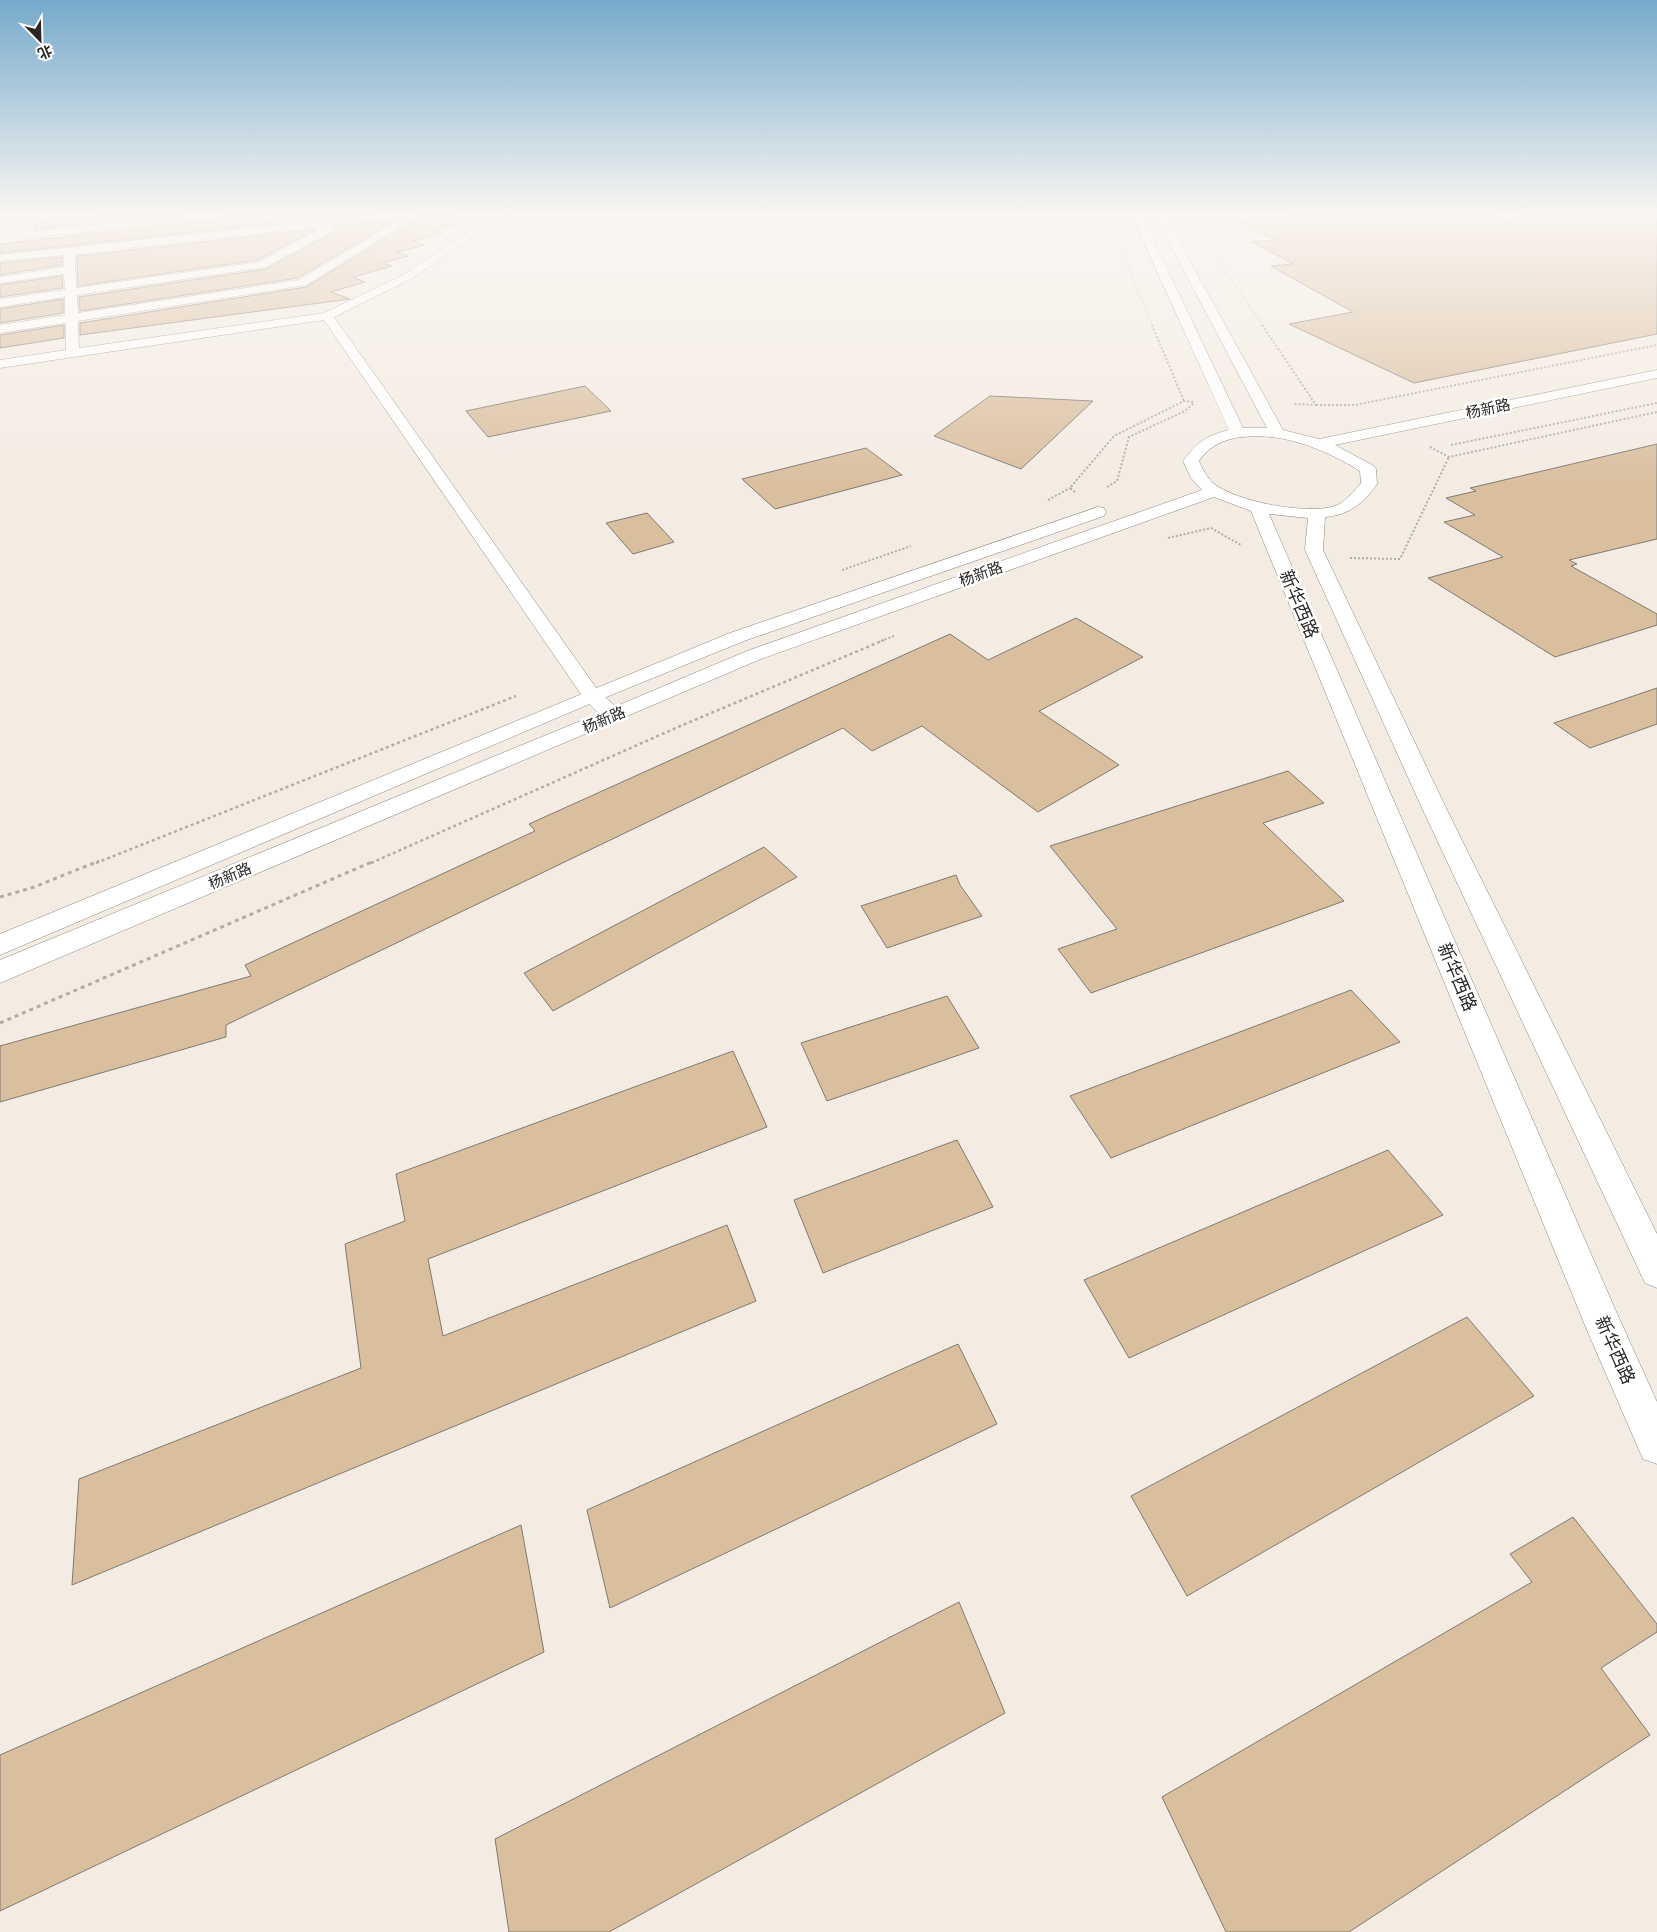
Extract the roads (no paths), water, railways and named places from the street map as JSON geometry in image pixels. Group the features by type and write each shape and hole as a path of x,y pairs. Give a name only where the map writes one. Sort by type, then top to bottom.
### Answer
{"street":[{"path":"71,304 73,353"},
{"path":"0,329 166,304"},
{"path":"0,364 327,316 351,304"},
{"path":"1178,304 1238,433"},
{"path":"1207,304 1277,433"},
{"path":"327,316 592,696 615,716"},
{"name":"杨新路","path":"1320,444 1657,374"},
{"path":"1238,433 1277,433 1320,444 1348,456 1368,469 1369,484 1356,499 1340,510 1302,514 1258,508 1208,485 1191,461 1202,445 1221,437 1238,433"},
{"path":"1348,456 1365,452"},
{"name":"杨新路","path":"0,945 737,637 1208,485"},
{"name":"杨新路","path":"0,972 615,716 754,655 1208,485"},
{"name":"新华西路","path":"1258,508 1602,1322 1657,1445"},
{"name":"新华西路","path":"1316,512 1314,550 1434,808 1657,1270"}]}
